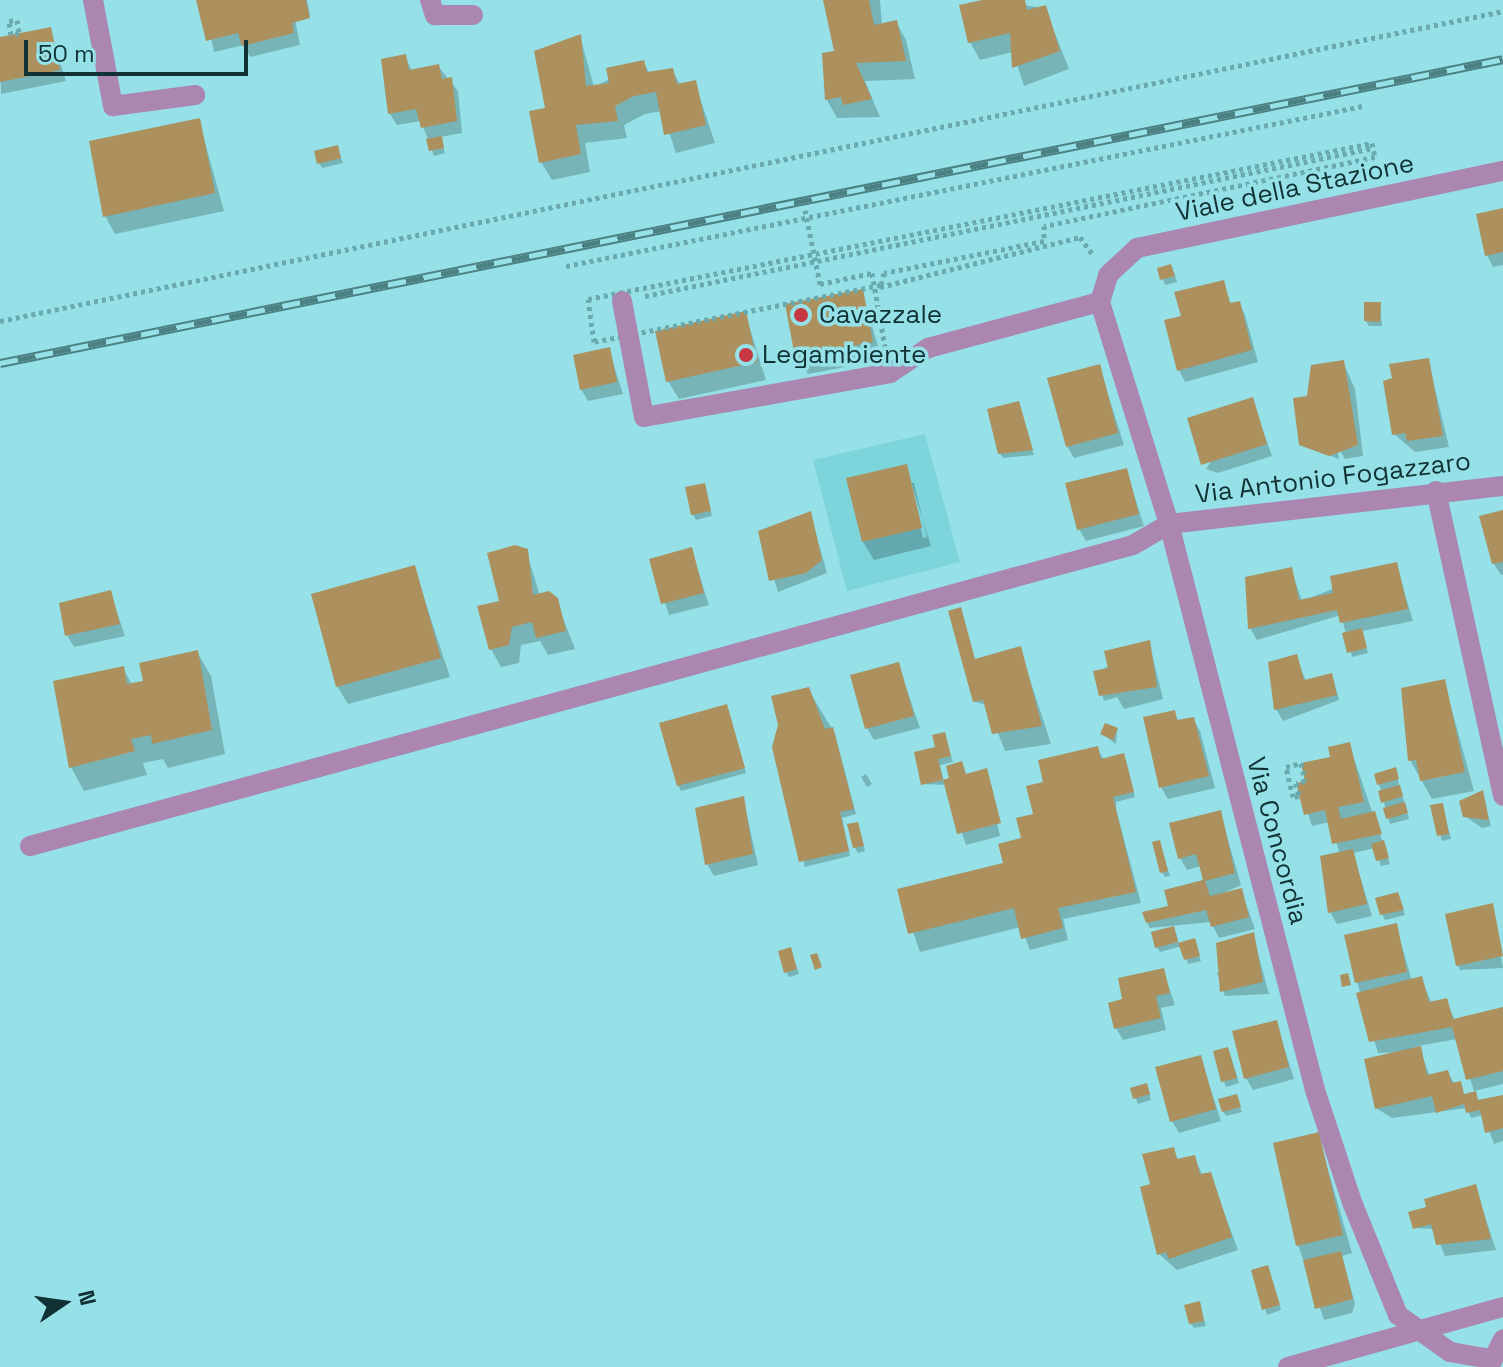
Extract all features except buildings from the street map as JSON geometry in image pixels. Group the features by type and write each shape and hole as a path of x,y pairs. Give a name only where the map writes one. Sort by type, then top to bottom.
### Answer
{"street":[{"path":"93,0 113,106 195,95"},
{"path":"430,0 435,15 473,15"},
{"name":"Viale della Stazione","path":"1108,275 1137,248 1503,171"},
{"path":"622,301 644,417 890,373 928,348 1100,302 1108,275"},
{"name":"Via Concordia","path":"1100,302 1169,524 1315,1090 1398,1315 1450,1352 1490,1363"},
{"name":"Via Antonio Fogazzaro","path":"1169,524 1436,491 1503,486"},
{"path":"1436,491 1503,796"},
{"path":"30,846 1133,545 1169,524"},
{"path":"1288,1367 1423,1332 1503,1307"},
{"path":"1490,1363 1503,1339"}],"path":[{"path":"0,321 1503,11"},
{"path":"566,266 1363,106"},
{"path":"874,287 884,273 1044,241 1044,226 1375,157 1373,148 815,258 588,299 594,342 874,287 1080,237 1108,275"},
{"path":"805,210 820,284 872,273 890,373"},
{"path":"589,308 815,258"},
{"path":"1301,763 1305,781 1296,783 1299,796 1293,797 1286,767 1301,763"}],"shaded area":[{"path":"925,434 960,562 847,591 813,460"}],"railway":[{"path":"0,363 1503,59"}],"place":[{"name":"Cavazzale","path":"801,315"},
{"name":"Legambiente","path":"746,355"}]}
